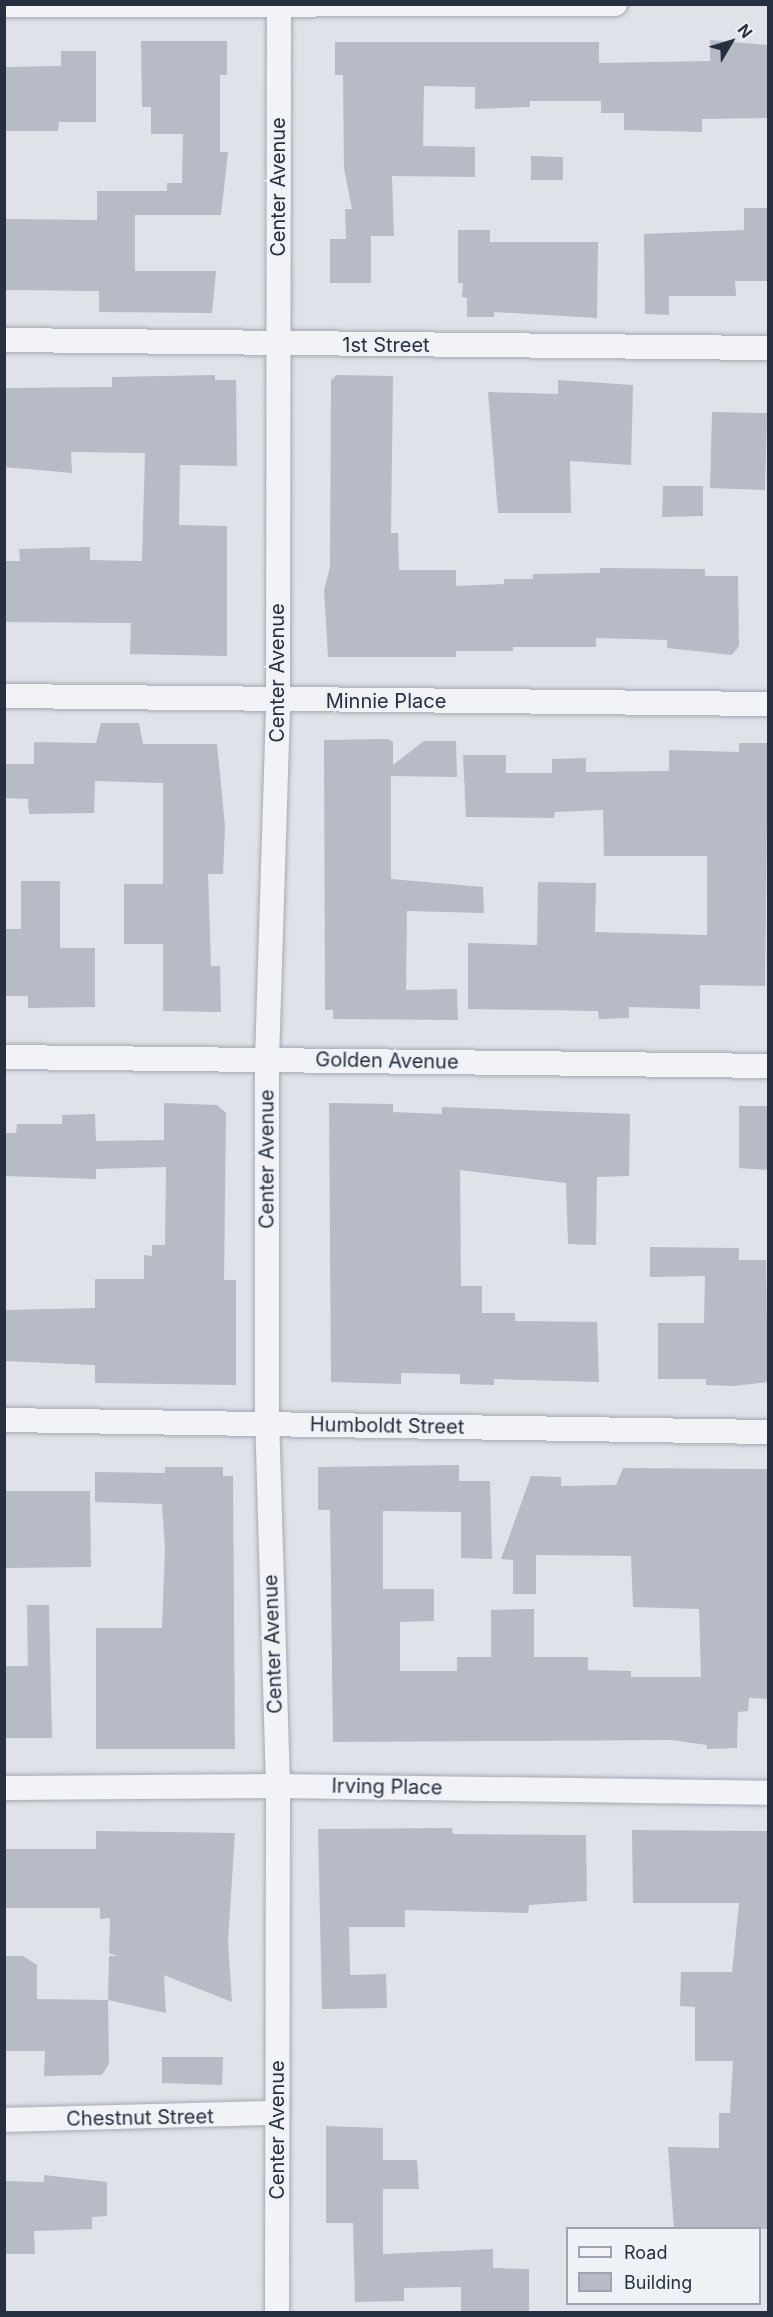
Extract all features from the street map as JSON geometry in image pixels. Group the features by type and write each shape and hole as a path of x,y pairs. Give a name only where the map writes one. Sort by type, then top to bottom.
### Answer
{"street":[{"path":"4,5 615,4"},
{"name":"Center Avenue","path":"277,2313 278,1786 267,1424 267,1059 278,701 279,5"},
{"name":"1st Street","path":"4,340 768,348"},
{"name":"Minnie Place","path":"4,696 278,701 768,704"},
{"name":"Golden Avenue","path":"4,1057 768,1066"},
{"name":"Humboldt Street","path":"4,1420 768,1432"},
{"name":"Irving Place","path":"4,1788 278,1786 768,1793"},
{"name":"Chestnut Street","path":"4,2120 276,2112"}],"building":[{"path":"710,40 768,45 768,118 702,119 702,132 624,130 624,113 601,113 601,101 530,101 530,107 475,109 475,87 424,86 423,146 475,147 475,177 392,176 394,236 371,236 371,283 330,283 330,239 346,239 345,209 352,209 344,168 343,75 335,75 335,42 599,42 599,63 710,61"},
{"path":"141,41 227,41 227,75 220,75 220,152 228,152 221,215 135,215 135,271 216,271 212,313 99,312 99,291 4,290 4,219 97,220 97,191 167,191 167,183 182,183 183,134 151,134 151,107 142,107"},
{"path":"61,51 96,51 96,122 59,122 58,131 4,131 4,67 61,66"},
{"path":"531,156 563,157 563,180 531,180"},
{"path":"744,208 768,208 768,281 735,281 736,296 669,296 669,315 645,314 644,234 744,230"},
{"path":"458,230 490,230 490,242 598,242 597,318 494,312 494,317 467,317 467,298 462,297 463,283 458,283"},
{"path":"215,375 215,380 236,380 237,466 180,465 179,525 227,526 227,656 130,654 131,623 4,622 4,561 20,561 19,549 90,547 90,560 142,561 145,453 71,452 72,473 4,467 4,388 112,387 112,377"},
{"path":"337,375 393,376 391,533 398,533 399,570 456,570 456,586 504,584 504,579 533,579 533,574 600,573 600,568 705,569 705,576 738,576 739,646 732,655 667,648 667,640 596,638 596,647 513,647 513,651 456,651 456,657 328,657 324,590 330,567 331,380"},
{"path":"558,380 633,385 631,465 570,461 571,513 498,513 488,392 558,394"},
{"path":"712,412 767,413 765,490 710,488"},
{"path":"663,486 703,486 703,516 662,517"},
{"path":"101,723 139,723 143,744 217,744 225,826 223,874 208,874 211,966 220,966 221,1012 163,1011 163,944 124,944 124,884 163,884 163,783 95,781 94,813 29,814 28,799 4,798 4,764 34,764 34,742 96,743"},
{"path":"388,739 393,742 393,765 424,741 456,741 457,777 391,776 391,879 483,887 484,913 407,911 406,990 457,989 458,1020 333,1019 333,1010 325,1010 324,740"},
{"path":"739,743 768,743 765,986 700,985 700,1009 629,1007 629,1018 599,1019 598,1011 468,1009 468,943 537,945 538,882 596,883 595,932 707,935 707,856 604,856 603,810 555,812 554,818 466,817 463,755 506,755 506,773 552,773 552,759 586,758 586,772 669,771 669,750 739,752"},
{"path":"21,881 60,881 60,948 95,948 95,1007 28,1008 28,996 4,996 4,929 21,929"},
{"path":"164,1103 217,1105 226,1113 224,1280 236,1280 236,1385 95,1383 95,1365 4,1361 4,1310 95,1308 95,1279 144,1279 144,1255 152,1256 152,1245 165,1245 166,1167 96,1169 96,1179 4,1176 4,1133 16,1133 17,1124 62,1124 62,1115 95,1114 96,1141 164,1140"},
{"path":"329,1103 393,1104 393,1112 442,1114 442,1107 630,1114 629,1176 597,1177 596,1245 568,1244 566,1183 460,1170 461,1286 482,1286 482,1313 515,1313 515,1321 597,1322 599,1382 494,1379 494,1385 460,1384 460,1374 401,1373 401,1384 331,1382"},
{"path":"739,1106 768,1106 768,1170 739,1168"},
{"path":"650,1247 739,1248 739,1260 766,1260 768,1382 734,1386 706,1385 706,1379 658,1379 658,1323 704,1323 705,1276 650,1277"},
{"path":"459,1465 459,1481 490,1481 492,1559 461,1558 461,1512 383,1511 383,1589 434,1589 434,1621 400,1622 400,1671 457,1671 457,1657 491,1657 491,1610 534,1609 534,1657 588,1657 588,1670 631,1671 631,1677 701,1677 699,1609 633,1607 631,1556 536,1555 536,1594 513,1594 513,1560 501,1559 531,1476 561,1477 561,1486 616,1485 623,1468 768,1469 768,1699 749,1698 748,1711 738,1712 737,1748 707,1749 707,1745 671,1740 333,1742 330,1510 318,1510 318,1467"},
{"path":"165,1467 223,1467 223,1476 233,1476 235,1749 96,1749 96,1628 162,1628 165,1548 162,1504 95,1502 95,1472 165,1473"},
{"path":"4,1491 90,1491 91,1567 4,1568"},
{"path":"27,1605 49,1605 52,1738 4,1738 4,1666 28,1666"},
{"path":"452,1828 453,1834 586,1835 587,1901 529,1905 528,1913 405,1910 405,1927 349,1927 350,1975 386,1974 387,2008 322,2009 318,1829"},
{"path":"632,1830 768,1831 768,2229 761,2229 761,2227 674,2227 668,2147 719,2148 719,2113 730,2113 733,2061 695,2061 695,2007 680,2006 681,1972 732,1972 739,1903 633,1903"},
{"path":"96,1831 235,1833 228,1941 232,2002 164,1975 166,2013 108,2000 109,1956 117,1956 109,1953 110,1918 100,1919 100,1908 4,1908 4,1849 96,1849"},
{"path":"4,1956 23,1956 37,1965 37,1999 108,2000 109,2064 102,2075 44,2076 45,2051 4,2051"},
{"path":"162,2057 223,2057 222,2085 162,2083"},
{"path":"326,2126 383,2128 383,2160 417,2160 419,2189 383,2189 383,2254 493,2249 493,2268 529,2269 529,2313 461,2313 461,2287 404,2288 404,2301 355,2302 353,2223 326,2223"},
{"path":"44,2175 107,2182 107,2216 92,2217 92,2229 34,2231 35,2254 4,2254 4,2181 44,2182"}]}
